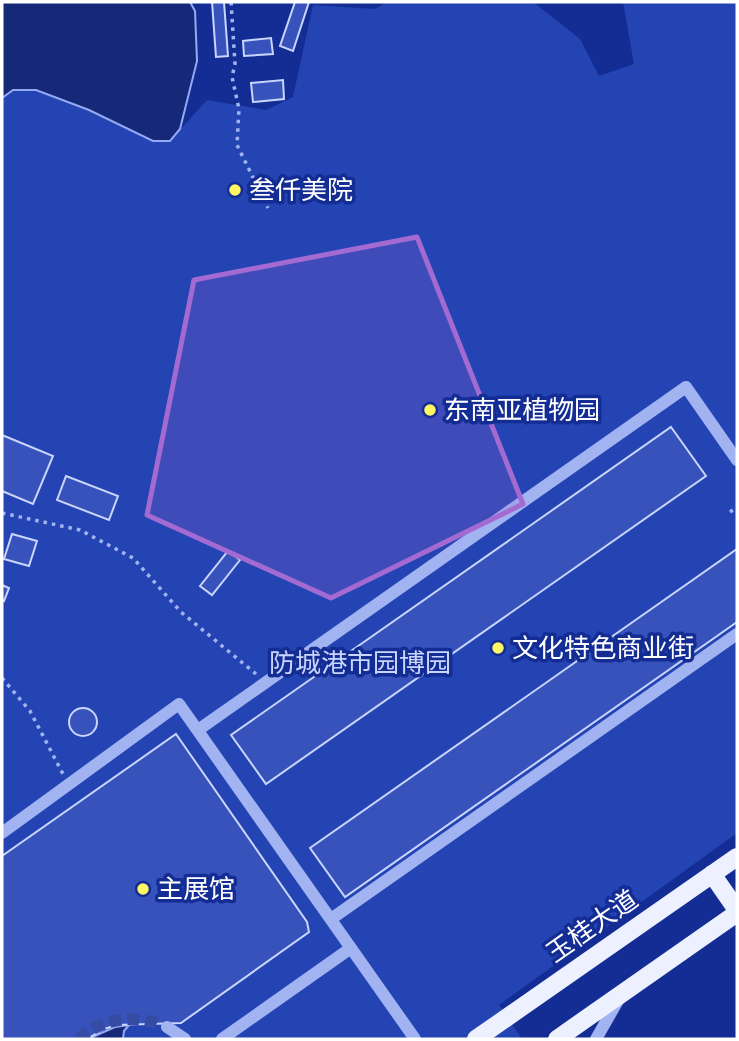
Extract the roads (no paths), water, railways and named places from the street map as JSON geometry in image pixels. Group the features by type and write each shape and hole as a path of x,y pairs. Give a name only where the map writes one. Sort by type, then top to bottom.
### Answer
{"main road":[{"name":"玉桂大道","path":"476,1039 737,856"},
{"path":"557,1039 737,912 712,874"}],"street":[{"path":"198,730 686,387 737,460"},
{"path":"331,919 737,634"},
{"path":"2,833 179,704 415,1039"},
{"path":"222,1039 351,948"},
{"path":"596,1039 622,994"},
{"path":"167,1027 185,1039"}],"tunnel":[{"path":"78,1039 99,1026 121,1020 144,1020 167,1027"}],"place":[{"name":"叁仟美院","path":"235,190"},
{"name":"东南亚植物园","path":"430,410"},
{"name":"文化特色商业街","path":"498,648"},
{"name":"主展馆","path":"143,889"}],"park label":[{"name":"防城港市园博园","path":"360,663"}]}
